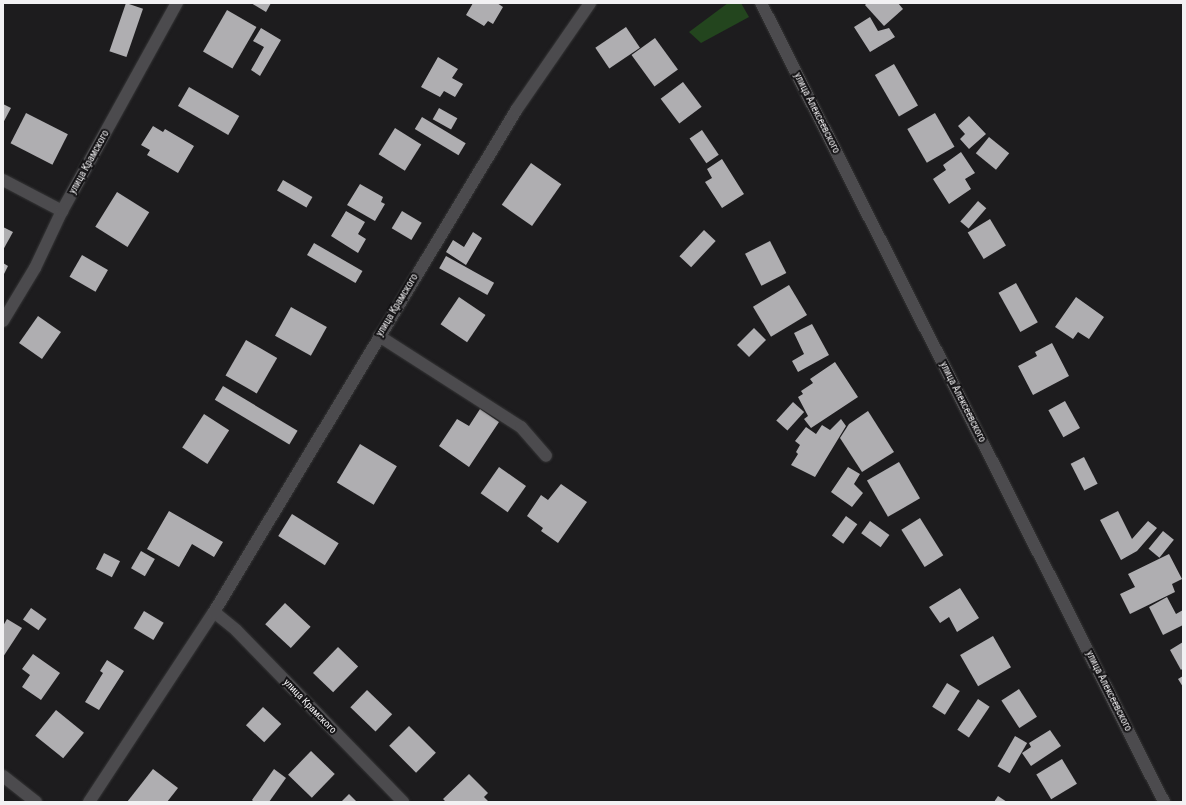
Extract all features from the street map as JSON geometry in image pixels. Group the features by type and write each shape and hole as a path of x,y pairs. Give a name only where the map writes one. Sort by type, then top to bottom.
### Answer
{"street":[{"name":"улица Крамского","path":"3,321 35,268 62,211 177,3"},
{"name":"улица Крамского","path":"89,802 214,612 517,109 590,3"},
{"name":"улица Алексеевского","path":"761,3 1164,802"},
{"path":"3,180 62,211"},
{"path":"379,336 522,427 546,456"},
{"name":"улица Крамского","path":"214,612 236,630 403,802"},
{"path":"3,776 36,802"}],"green space":[{"path":"728,3 741,3 749,17 701,43 689,32"}],"building":[{"path":"126,3 143,9 126,57 109,51"},
{"path":"251,3 271,3 266,12"},
{"path":"473,3 497,3 503,7 493,24 488,21 484,26 466,15"},
{"path":"867,3 898,3 903,9 884,26 865,5"},
{"path":"227,10 256,27 232,69 203,52"},
{"path":"870,17 878,31 889,28 895,37 870,52 854,27"},
{"path":"626,27 640,48 609,68 595,48"},
{"path":"261,28 281,40 260,76 251,70 264,47 253,41"},
{"path":"655,38 678,70 654,87 632,55"},
{"path":"438,57 458,69 452,78 463,84 455,97 444,91 440,97 421,87"},
{"path":"894,64 918,106 899,117 875,75"},
{"path":"683,82 702,107 679,124 661,99"},
{"path":"189,87 239,116 228,135 178,106"},
{"path":"3,104 11,108 3,123"},
{"path":"439,108 457,118 451,130 433,119"},
{"path":"26,113 68,134 52,165 11,143"},
{"path":"935,113 954,147 927,163 907,129"},
{"path":"969,116 986,134 969,149 960,139 965,134 958,126"},
{"path":"422,117 466,143 459,155 415,129"},
{"path":"153,126 163,132 165,129 194,146 178,173 147,155 150,150 141,145"},
{"path":"395,128 421,144 405,171 379,154"},
{"path":"702,130 719,155 706,163 690,138"},
{"path":"989,137 1009,153 996,170 976,153"},
{"path":"961,152 975,173 965,179 971,189 949,204 933,179 946,170 943,165"},
{"path":"722,159 744,194 722,208 705,182 712,178 707,169"},
{"path":"531,163 561,184 532,226 502,205"},
{"path":"283,180 312,197 306,207 277,190"},
{"path":"360,184 383,197 381,202 385,204 375,221 347,205"},
{"path":"117,192 149,212 127,247 95,227"},
{"path":"978,201 986,208 969,229 960,221"},
{"path":"346,211 365,222 358,234 366,239 358,253 331,236"},
{"path":"402,211 422,223 411,240 392,228"},
{"path":"990,219 1006,246 984,259 968,232"},
{"path":"3,227 13,232 3,250"},
{"path":"704,230 716,241 691,267 679,256"},
{"path":"473,232 482,238 466,265 446,252 453,240 464,247"},
{"path":"770,241 786,273 761,286 745,254"},
{"path":"314,243 362,271 355,283 307,255"},
{"path":"82,255 108,270 95,292 70,277"},
{"path":"446,256 494,283 487,295 439,268"},
{"path":"3,263 8,266 3,276"},
{"path":"1016,283 1038,322 1020,332 999,293"},
{"path":"789,285 807,315 771,337 753,307"},
{"path":"459,297 486,315 467,342 441,324"},
{"path":"1076,297 1104,317 1089,339 1078,332 1073,339 1055,327"},
{"path":"291,307 327,327 311,356 275,336"},
{"path":"38,316 61,332 42,359 19,343"},
{"path":"812,324 829,355 798,372 792,361 804,354 794,333"},
{"path":"754,328 766,340 749,357 737,345"},
{"path":"246,340 277,358 257,394 226,376"},
{"path":"1052,343 1069,376 1033,395 1018,366 1037,356 1035,352"},
{"path":"835,362 858,397 811,428 804,419 808,416 798,397 803,394 801,391 813,383 810,379"},
{"path":"223,386 298,431 289,445 215,400"},
{"path":"1065,401 1080,428 1063,437 1048,410"},
{"path":"793,402 804,412 787,431 776,421"},
{"path":"480,409 499,422 469,467 439,446 457,419 469,426"},
{"path":"868,411 894,452 862,472 840,438 849,424"},
{"path":"204,414 229,430 207,464 182,448"},
{"path":"841,419 846,426 815,477 791,465 798,454 796,452 800,445 795,441 806,427 816,434 822,425 830,430"},
{"path":"360,444 397,466 374,505 337,483"},
{"path":"1084,457 1098,484 1084,491 1071,464"},
{"path":"899,462 920,498 888,517 867,480"},
{"path":"499,467 526,486 508,512 481,493"},
{"path":"848,467 860,474 854,484 863,493 852,507 831,492"},
{"path":"561,484 587,502 558,543 541,531 543,528 527,516 541,495 548,500"},
{"path":"169,511 223,542 214,557 192,544 179,567 147,549"},
{"path":"1118,511 1132,539 1148,521 1157,528 1137,551 1121,560 1100,520"},
{"path":"292,514 339,543 325,565 278,536"},
{"path":"846,516 857,524 843,544 832,535"},
{"path":"920,518 943,555 925,567 901,530"},
{"path":"870,521 889,535 881,547 861,533"},
{"path":"1163,531 1174,540 1159,558 1149,549"},
{"path":"141,551 155,559 145,576 131,568"},
{"path":"104,553 120,561 112,577 96,569"},
{"path":"1169,554 1182,579 1172,584 1175,592 1130,614 1120,594 1135,587 1128,574"},
{"path":"960,588 979,618 957,632 949,617 940,623 929,607"},
{"path":"1167,597 1176,614 1183,610 1183,625 1163,635 1149,607"},
{"path":"285,603 311,627 291,648 265,624"},
{"path":"31,608 47,619 39,630 23,619"},
{"path":"144,611 164,623 153,640 134,628"},
{"path":"7,619 22,628 3,657 3,626"},
{"path":"993,636 1011,667 978,686 960,655"},
{"path":"1183,642 1183,668 1181,670 1170,650"},
{"path":"338,647 358,666 333,692 313,673"},
{"path":"33,654 60,673 41,700 22,687 30,675 22,669"},
{"path":"107,660 124,671 99,710 85,702 103,673 100,671"},
{"path":"1183,676 1183,687 1178,679"},
{"path":"947,683 960,691 945,715 932,707"},
{"path":"1019,689 1037,717 1019,728 1001,700"},
{"path":"367,690 392,714 376,732 350,707"},
{"path":"978,699 990,707 969,738 957,730"},
{"path":"263,707 281,724 264,742 246,725"},
{"path":"56,710 84,733 63,758 35,736"},
{"path":"409,726 436,753 416,773 389,746"},
{"path":"1050,730 1061,746 1031,766 1022,753 1031,747 1029,743"},
{"path":"1015,736 1027,743 1010,773 998,766"},
{"path":"311,751 335,774 312,798 288,775"},
{"path":"1062,759 1077,784 1051,799 1036,774"},
{"path":"153,769 178,788 167,802 127,802"},
{"path":"274,769 286,778 269,802 254,802 252,800"},
{"path":"469,774 488,793 484,797 489,802 446,802 443,799"},
{"path":"349,794 357,802 341,802"},
{"path":"998,796 1007,802 994,802"}]}
